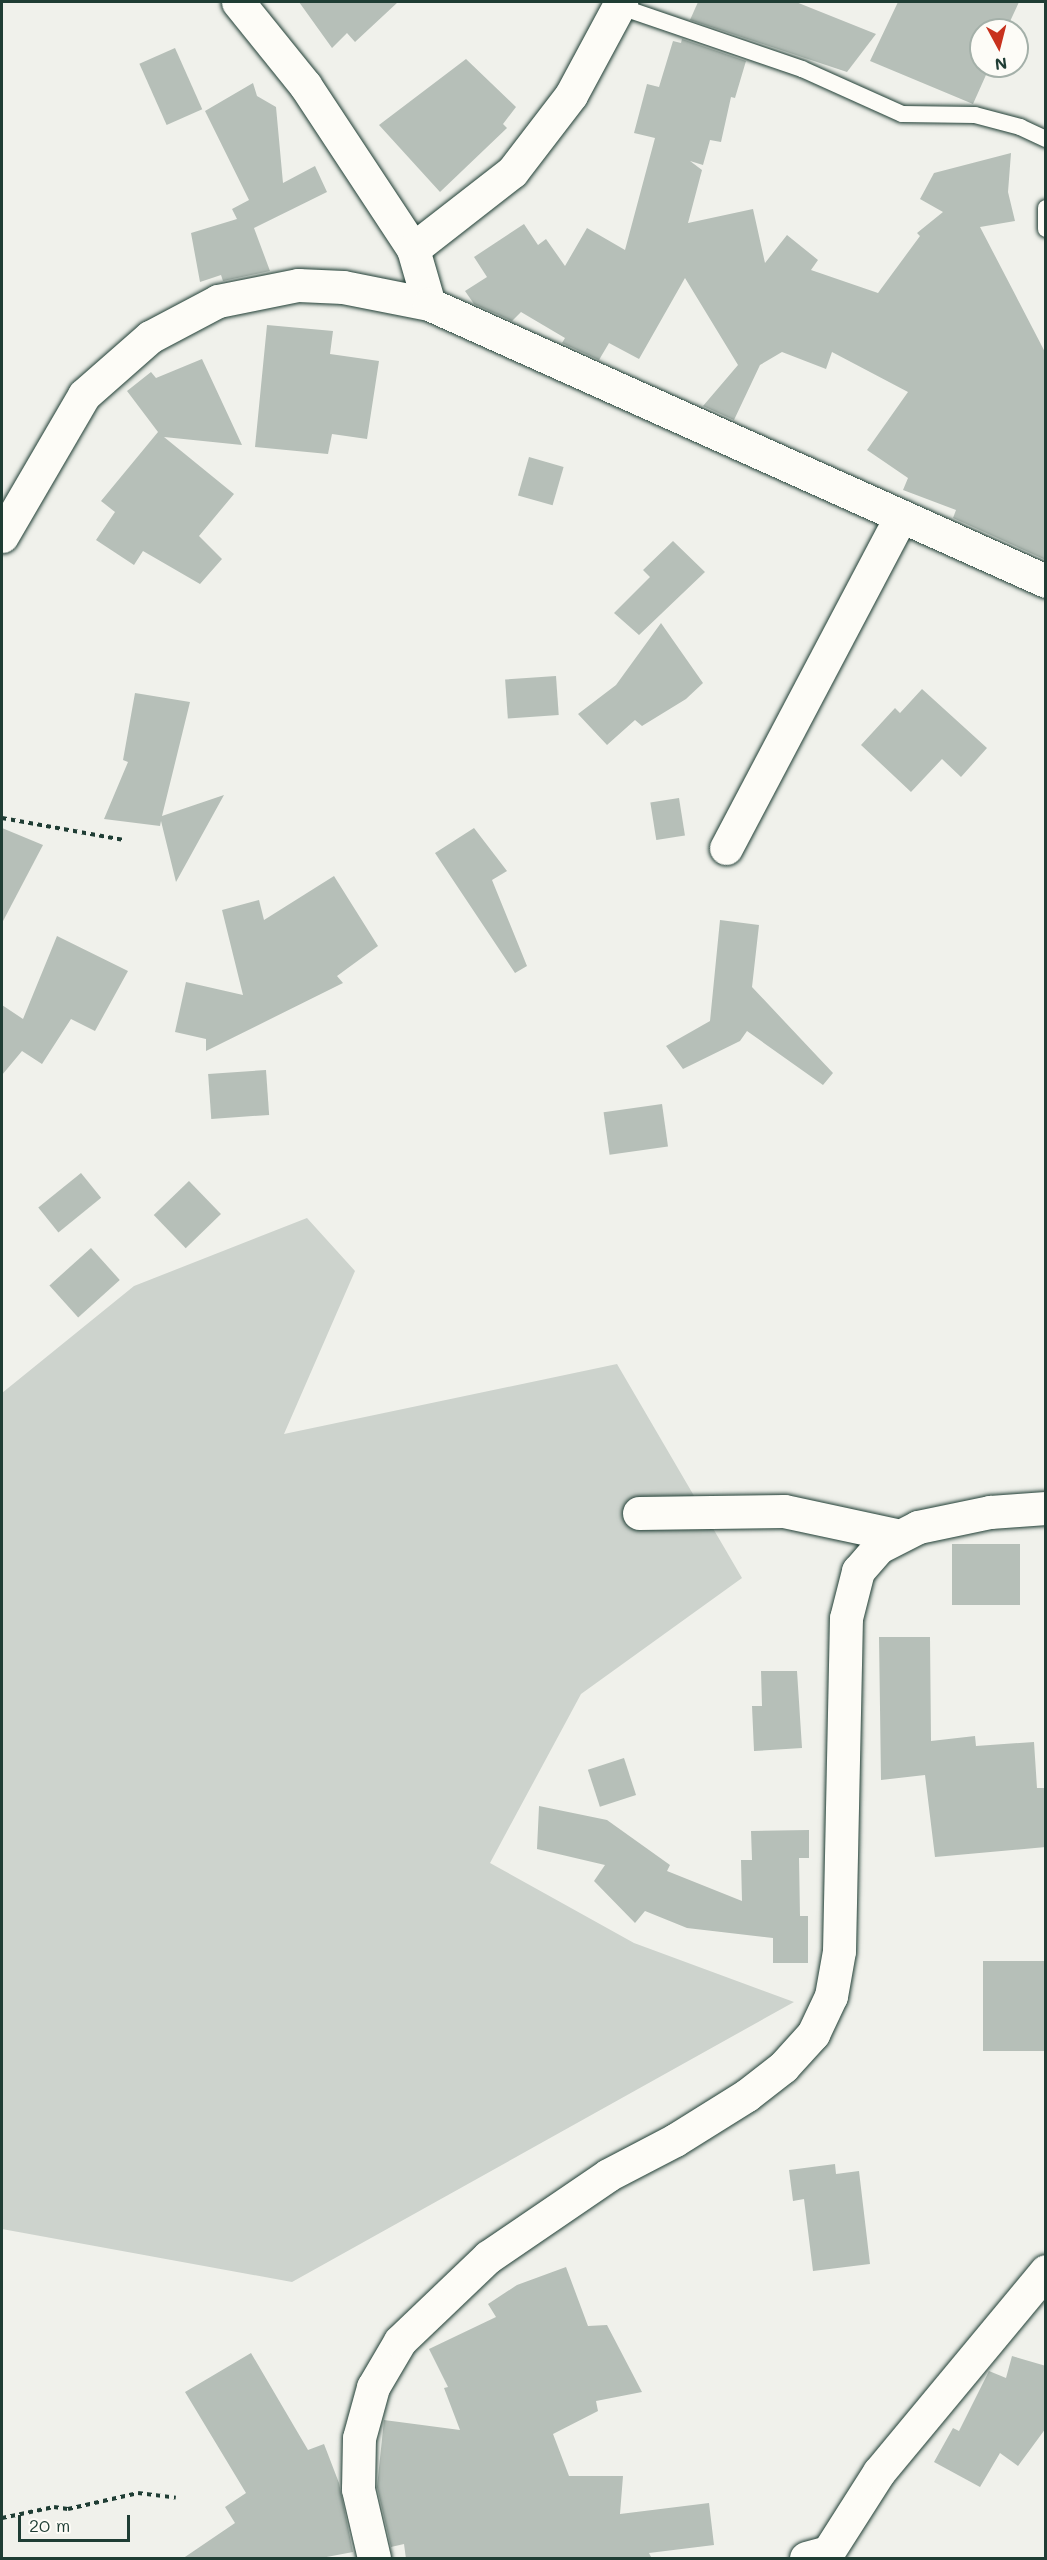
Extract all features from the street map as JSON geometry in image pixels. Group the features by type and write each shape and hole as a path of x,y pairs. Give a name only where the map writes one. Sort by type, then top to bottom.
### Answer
{"street":[{"path":"238,2 305,85 413,249 429,304"},
{"path":"413,249 512,172 571,95 620,4"},
{"path":"2,536 84,395 150,338 218,301 298,285 343,287 429,304 1046,581"},
{"path":"726,848 901,516"},
{"path":"374,2559 358,2489 358,2438 373,2387 400,2341 488,2257 608,2175 675,2140 747,2095 783,2067 813,2034 831,1996 839,1952 846,1618 858,1571 879,1547 896,1535 947,1519 1046,1508"},
{"path":"639,1513 784,1511 896,1535"},
{"path":"806,2559 828,2552 879,2472 1046,2271"}],"lane":[{"path":"620,4 802,69 902,114 975,115 1020,127 1046,139"},
{"path":"1046,208 1046,229"}],"path":[{"path":"2,818 124,840"},
{"path":"2,2518 54,2507 68,2509 138,2493 176,2498"}],"shaded area":[{"path":"307,1218 355,1271 284,1434 617,1364 742,1578 581,1694 490,1863 634,1943 794,2002 292,2282 2,2229 2,1393 134,1286"}],"building":[{"path":"299,2 398,2 355,42 347,33 332,48"},
{"path":"698,2 796,2 876,34 847,72 690,20"},
{"path":"898,2 1019,2 1012,18 969,18 969,78 985,78 973,104 870,61"},
{"path":"682,39 746,61 735,98 731,97 721,142 710,140 703,165 690,161 702,170 688,223 753,209 765,263 787,235 818,260 811,270 878,293 920,236 917,233 943,212 920,199 934,173 1011,153 1008,192 1015,221 980,227 1046,354 1046,560 953,518 956,510 903,490 908,478 867,450 908,392 832,352 826,369 782,352 760,365 734,420 703,406 738,365 685,278 639,359 609,343 599,360 562,343 565,338 521,312 512,321 474,304 465,291 487,277 474,257 524,224 538,245 546,239 565,266 587,228 625,250 655,138 634,133 647,84 659,87 673,41 681,43"},
{"path":"175,48 202,109 167,125 139,64"},
{"path":"466,59 516,107 503,124 507,128 440,192 379,125"},
{"path":"253,83 257,96 276,107 283,183 315,166 327,192 254,228 270,271 223,281 221,275 200,282 191,233 237,219 232,209 249,200 205,111"},
{"path":"267,325 333,331 330,354 379,361 367,439 332,434 328,454 255,447"},
{"path":"202,359 242,445 164,437 234,494 199,536 222,559 200,584 143,551 134,565 96,540 115,512 101,501 158,432 127,391 151,372 156,378"},
{"path":"529,457 564,467 553,505 518,495"},
{"path":"673,541 705,572 639,635 614,613 650,577 643,570"},
{"path":"661,623 703,683 686,699 642,726 635,720 607,745 578,714 616,685"},
{"path":"556,676 559,715 508,718 505,680"},
{"path":"922,689 987,748 961,777 942,759 911,792 861,745 895,708 900,713"},
{"path":"135,693 190,702 162,816 224,795 176,882 161,821 160,826 104,819 128,762 123,760"},
{"path":"679,798 685,836 656,840 650,803"},
{"path":"2,828 43,845 2,923"},
{"path":"474,828 507,871 492,880 527,966 515,973 435,853"},
{"path":"334,876 378,946 337,976 343,983 206,1051 206,1039 175,1032 186,982 243,995 222,910 259,900 264,920"},
{"path":"720,920 759,925 752,987 833,1073 823,1085 747,1031 740,1041 683,1069 666,1046 710,1021"},
{"path":"57,936 128,971 95,1031 71,1019 42,1064 22,1051 2,1075 2,1005 23,1019"},
{"path":"266,1070 269,1115 211,1119 208,1074"},
{"path":"662,1104 668,1147 610,1155 604,1112"},
{"path":"81,1173 101,1198 58,1232 38,1208"},
{"path":"189,1181 221,1214 186,1248 154,1215"},
{"path":"91,1248 120,1280 78,1317 49,1285"},
{"path":"952,1544 1020,1544 1020,1605 952,1605"},
{"path":"879,1637 930,1637 931,1741 975,1736 976,1746 1034,1742 1037,1788 1046,1788 1046,1847 935,1857 925,1775 881,1780"},
{"path":"761,1671 797,1671 802,1748 754,1751 752,1706 762,1706"},
{"path":"624,1758 636,1795 600,1807 588,1770"},
{"path":"539,1806 607,1820 670,1865 667,1871 742,1901 741,1860 752,1860 751,1831 809,1830 809,1858 799,1858 800,1916 808,1916 808,1963 773,1963 773,1938 687,1928 645,1911 635,1923 594,1881 605,1865 537,1849"},
{"path":"983,1961 1044,1961 1044,2051 983,2051"},
{"path":"835,2164 836,2174 859,2171 870,2264 813,2271 804,2199 793,2201 789,2170"},
{"path":"566,2267 588,2326 607,2325 642,2392 596,2401 598,2411 553,2434 569,2476 623,2476 620,2514 709,2503 714,2545 649,2553 652,2559 406,2559 404,2544 391,2547 377,2487 384,2420 460,2430 444,2388 448,2387 429,2349 496,2317 488,2304 517,2285"},
{"path":"251,2353 308,2450 324,2444 339,2483 353,2552 316,2559 182,2559 235,2523 225,2507 246,2493 185,2392"},
{"path":"1012,2356 1046,2366 1046,2428 1018,2466 1000,2453 980,2487 934,2462 953,2428 959,2431 989,2371 1006,2378"}]}
